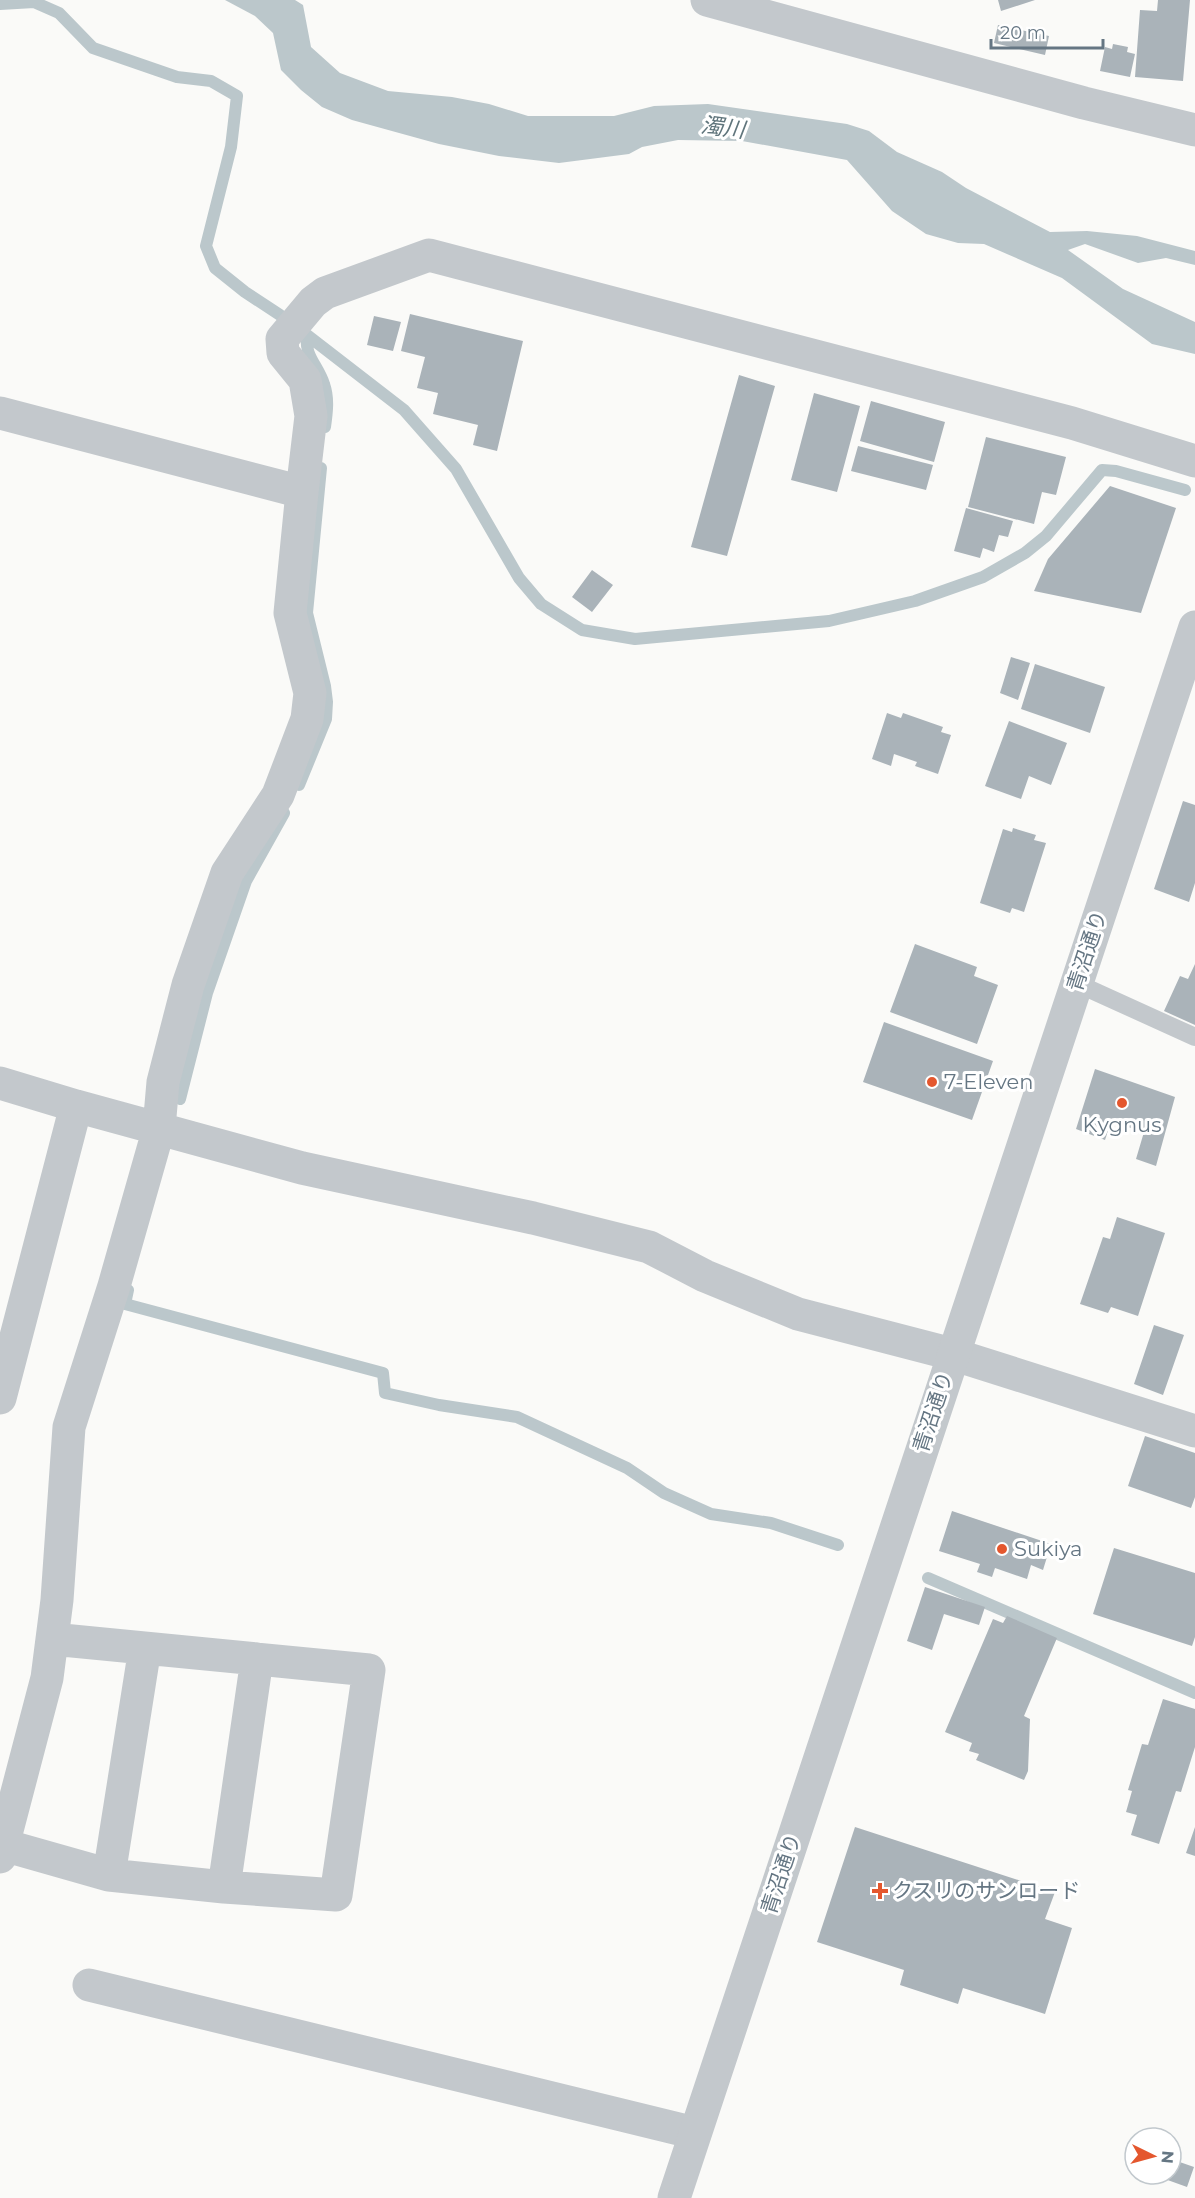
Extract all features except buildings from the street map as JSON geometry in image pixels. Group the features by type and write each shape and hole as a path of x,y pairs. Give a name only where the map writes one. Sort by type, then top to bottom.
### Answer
{"street":[{"path":"707,0 1084,104 1195,130"},
{"path":"52,1639 369,1670 336,1895 224,1887 109,1875 2,1851 47,1678 52,1639 57,1600 69,1427 114,1286 159,1128 163,1082 188,984 227,873 278,795 307,719 310,693 290,613 311,416 304,380 283,353 282,339 313,302 325,293 429,255 1071,423 1195,461"},
{"path":"0,413 302,492"},
{"name":"青沼通り","path":"674,2198 952,1354 1195,627"},
{"path":"0,1083 302,1168 532,1218 649,1247 705,1276 798,1314 952,1354 1195,1431"},
{"path":"0,1398 76,1106"},
{"path":"109,1875 145,1648"},
{"path":"224,1887 257,1659"},
{"path":"89,1985 695,2133"}],"lane":[{"path":"1076,983 1195,1037"}],"water":[{"name":"濁川","path":"225,0 295,0 303,5 311,47 340,73 388,91 452,97 489,104 528,116 614,116 654,106 708,104 847,124 869,131 897,152 942,172 966,188 1050,232 1087,231 1137,236 1195,251 1195,265 1166,258 1138,263 1085,244 1068,250 1123,289 1195,322 1195,354 1152,344 1062,278 984,244 958,243 926,234 892,211 847,160 742,141 678,140 642,147 629,154 559,163 499,156 439,144 352,120 322,107 301,90 281,70 273,33 255,16"}],"waterway":[{"path":"0,4 34,2 59,13 93,48 177,77 211,81 237,96 231,147 206,246 215,268 245,292 280,315"},
{"path":"307,335 404,410 456,469 519,578 541,604 582,630 635,639 829,621 915,601 983,577 1025,553 1046,536 1102,470 1116,471 1185,490"},
{"path":"307,335 309,355 326,389 325,427"},
{"path":"299,785 326,719 325,686 307,613 321,468"},
{"path":"180,1099 207,993 246,881 284,813"},
{"path":"128,1290 125,1304 383,1373 385,1393 439,1405 517,1417 627,1468 664,1493 711,1514 771,1523 838,1545"},
{"path":"928,1578 1195,1693"}],"place":[{"name":"7-Eleven","path":"932,1082"},
{"name":"Kygnus","path":"1122,1103"},
{"name":"Sukiya","path":"1002,1549"},
{"name":"クスリのサンロード","path":"880,1891"}]}
